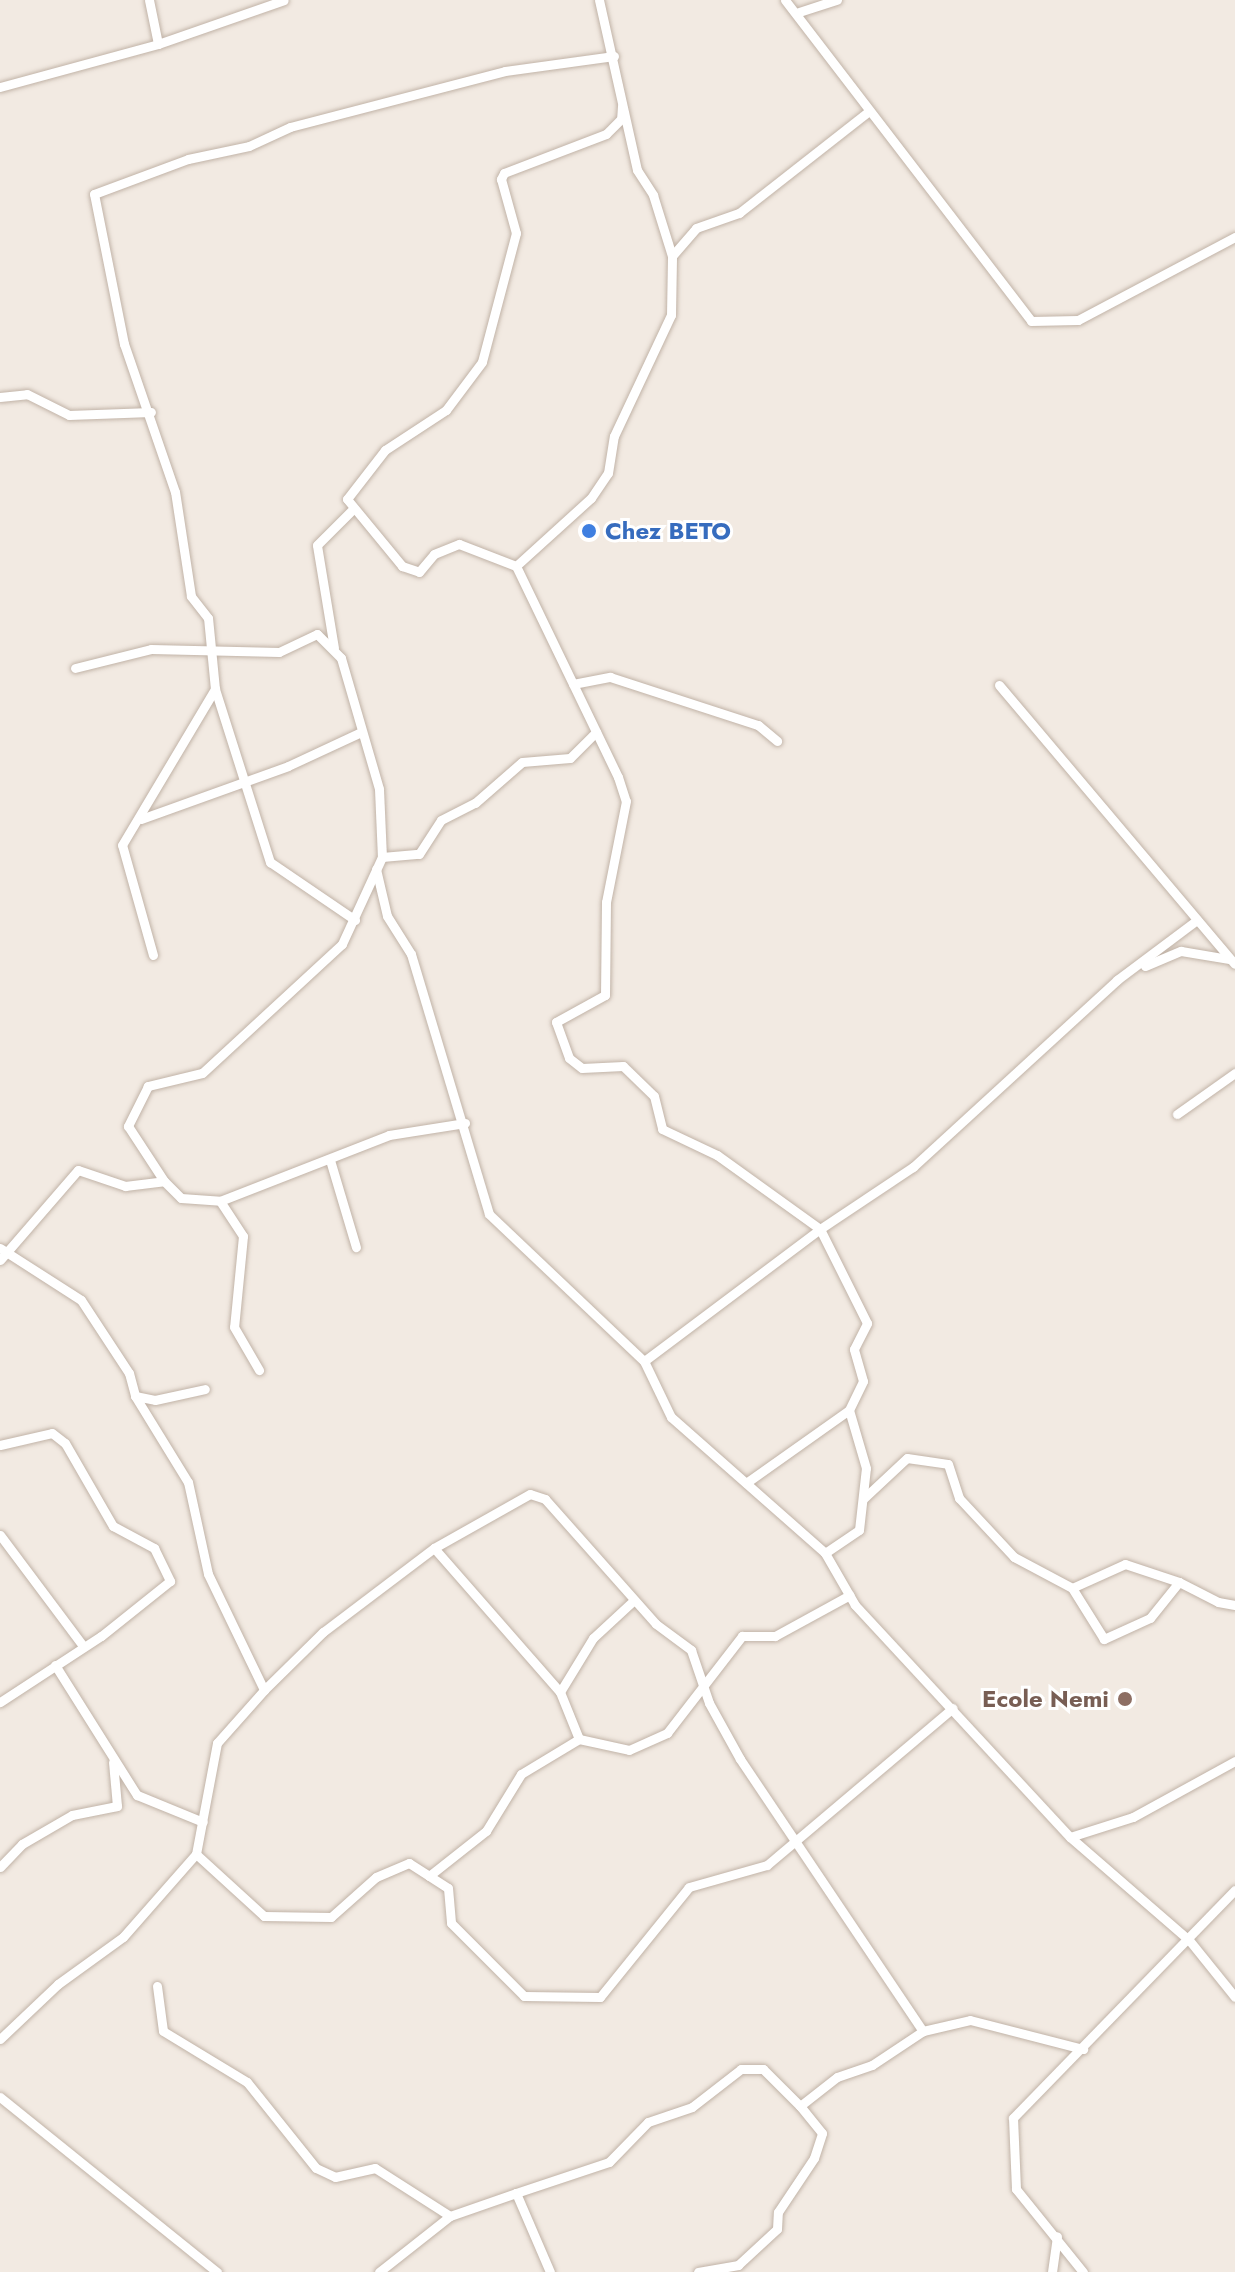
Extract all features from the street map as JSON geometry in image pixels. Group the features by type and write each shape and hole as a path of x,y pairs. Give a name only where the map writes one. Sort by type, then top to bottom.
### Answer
{"street":[{"path":"149,0 158,44"},
{"path":"0,87 158,44 284,0"},
{"path":"516,566 591,498 608,473 614,436 671,315 672,256 653,195 637,170 614,56 599,0"},
{"path":"785,0 799,12 868,112 1031,321 1078,320 1235,237"},
{"path":"799,12 837,0"},
{"path":"355,920 270,862 215,689 208,618 191,596 175,492 151,412 124,344 94,194 188,159 249,146 290,127 505,71 614,56"},
{"path":"622,106 621,119 606,134 504,173 516,233 482,362 446,410 385,450 347,499 402,566 419,572 434,554 459,544 516,566 618,777 625,813 606,902 605,995 556,1022 569,1058 582,1068 623,1066 654,1096 662,1129 717,1155 820,1229 867,1323 854,1349 863,1381 849,1410 746,1483"},
{"path":"672,256 696,228 739,213 868,112"},
{"path":"0,397 27,394 69,415 151,412"},
{"path":"354,508 317,545 334,649 379,789 382,857 342,944 202,1073 148,1086 128,1126 164,1181 181,1198 220,1201 245,1195 288,1170 330,1160 389,1135 465,1123"},
{"path":"75,668 151,649 279,652 317,634 334,649"},
{"path":"573,684 610,677 758,725 777,741"},
{"path":"999,685 1233,962"},
{"path":"153,955 122,845 141,819 215,689"},
{"path":"382,857 419,854 441,820 475,803 522,762 570,758 596,732"},
{"path":"141,819 359,733"},
{"path":"376,869 465,1123 489,1214 644,1361 671,1417 825,1553 850,1595 1070,1837 1189,1940 1235,1997"},
{"path":"644,1361 820,1229 913,1167 1117,980 1197,920"},
{"path":"1117,980 1165,954 1204,951 1233,962"},
{"path":"1177,1114 1235,1073"},
{"path":"330,1160 356,1247"},
{"path":"0,1260 4,1249 78,1170 125,1186 164,1181"},
{"path":"220,1201 243,1236 234,1327 259,1370"},
{"path":"4,1249 81,1300 129,1373 135,1396 188,1482 208,1574 264,1690"},
{"path":"135,1396 155,1400 205,1389"},
{"path":"825,1553 859,1530 866,1468 849,1410"},
{"path":"0,1445 52,1433 65,1443 113,1526 154,1548 170,1581 83,1646 0,1702"},
{"path":"863,1499 907,1458 948,1464 959,1498 1014,1557 1072,1588 1104,1639 1150,1618 1179,1582"},
{"path":"0,2039 123,1937 196,1854 217,1743 264,1690 323,1632 434,1548 530,1494 545,1499 634,1600 691,1650 703,1685 740,1759 923,2031"},
{"path":"0,1535 83,1646"},
{"path":"434,1548 560,1692 579,1739"},
{"path":"1072,1588 1125,1564 1235,1605"},
{"path":"429,1876 486,1831 521,1774 579,1739 629,1750 667,1733 742,1636 775,1636 850,1595"},
{"path":"560,1692 593,1638 634,1600"},
{"path":"55,1665 137,1795 203,1822"},
{"path":"196,1854 264,1916 331,1917 376,1877 409,1863 448,1888 451,1923 524,1996 600,1997 689,1887 767,1865 794,1838 953,1708"},
{"path":"0,1867 22,1844 72,1815 117,1806 113,1756"},
{"path":"1070,1837 1133,1817 1235,1761"},
{"path":"1083,2272 1016,2189 1013,2118 1235,1890"},
{"path":"157,1986 163,2031 247,2082 316,2168 335,2177 375,2168 450,2216"},
{"path":"800,2106 837,2077 872,2065 923,2031 970,2020 992,2022 1083,2049"},
{"path":"379,2272 450,2216 609,2162 648,2122 692,2107 741,2069 763,2069 822,2133 814,2158 778,2212 777,2229 738,2265 698,2272"},
{"path":"0,2097 217,2272"},
{"path":"516,2193 550,2272"},
{"path":"1052,2272 1057,2236"}],"place":[{"name":"Chez BETO","path":"589,531"},
{"name":"Ecole Nemi","path":"1125,1699"}]}
